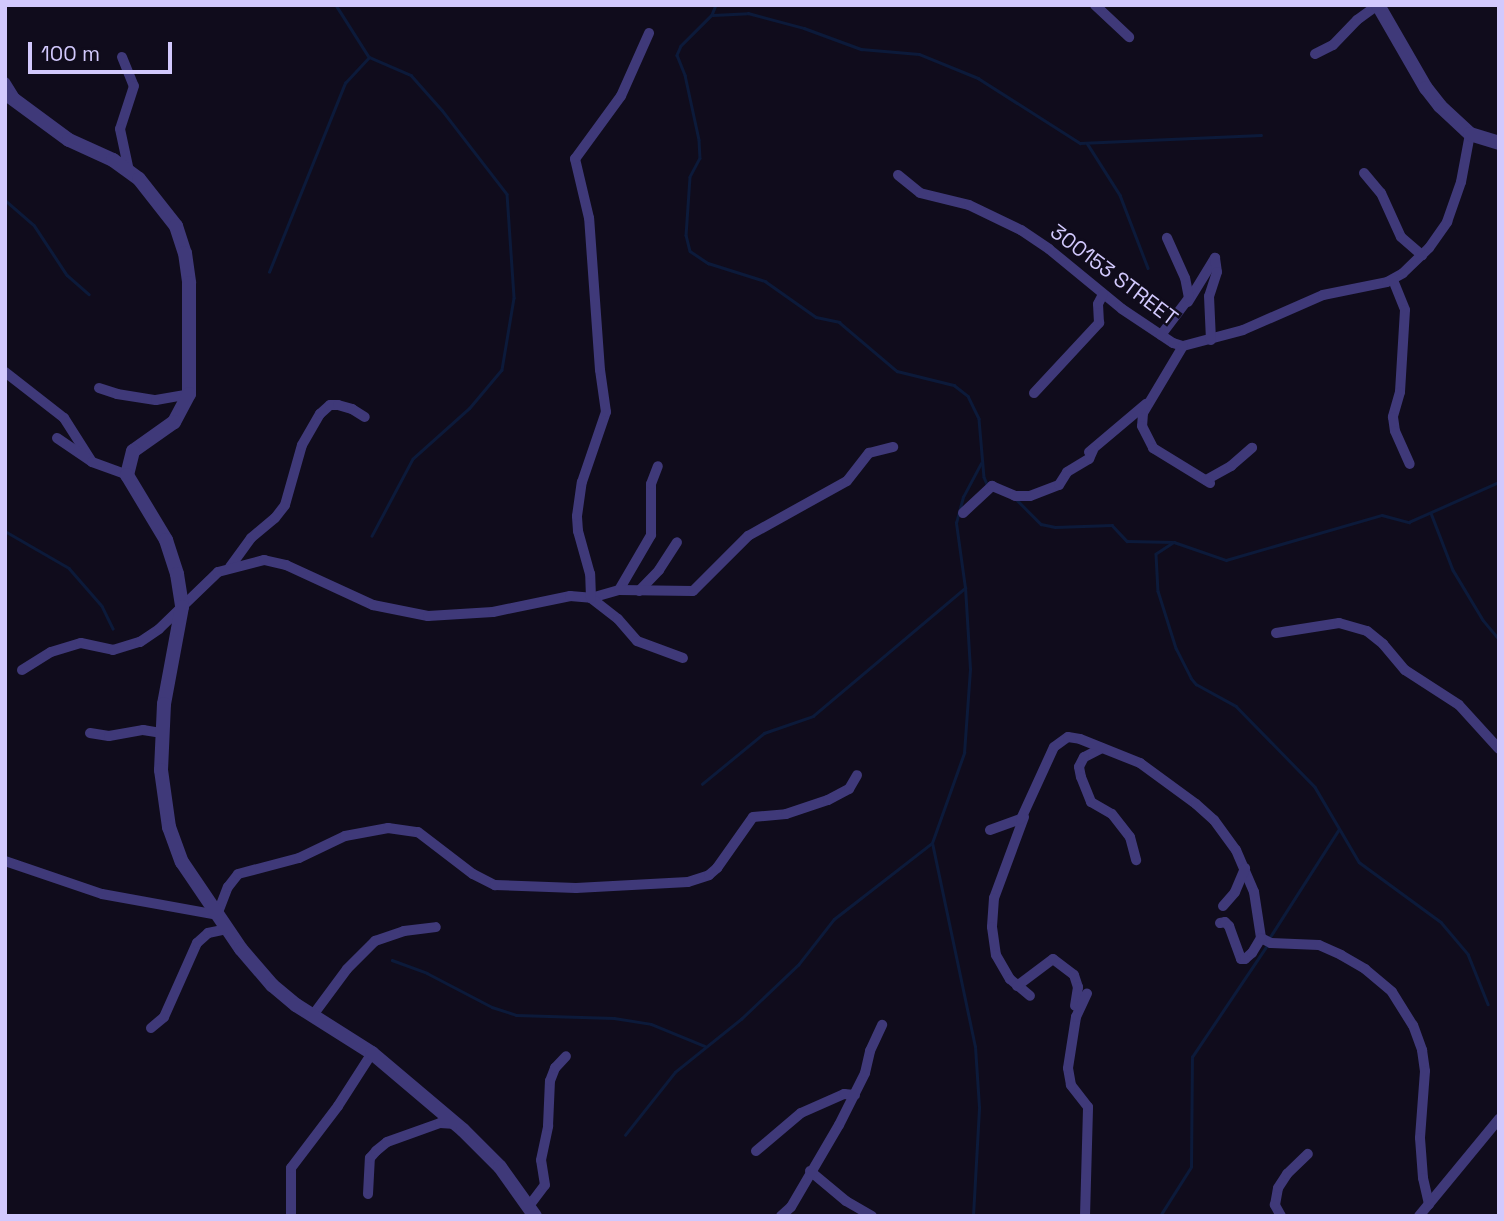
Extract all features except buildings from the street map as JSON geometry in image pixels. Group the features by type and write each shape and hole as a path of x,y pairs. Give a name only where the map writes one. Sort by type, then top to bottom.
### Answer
{"street":[{"path":"1095,5 1129,37"},
{"path":"1315,54 1333,45 1357,20 1378,5 1426,88 1454,121 1470,134 1499,142"},
{"path":"649,33 621,96 575,159 589,218 600,370 606,411 582,482 577,516 578,531 590,574 591,598 618,619 637,641 683,658"},
{"path":"122,57 134,86 120,129 129,171"},
{"path":"5,82 10,95 69,140 113,160 139,179 166,211 185,253 189,283 189,394 174,422 133,450 127,475"},
{"name":"300153 STREET","path":"898,175 920,192 969,205 1020,230 1058,255 1103,294 1161,335 1183,346 1243,330 1323,295 1393,280 1422,255 1438,236 1454,205 1470,134"},
{"path":"1364,173 1381,193 1401,237 1422,255"},
{"path":"1167,238 1185,278 1188,302"},
{"path":"1161,335 1188,302 1214,258 1217,272 1209,311 1211,340"},
{"path":"1393,280 1405,310 1400,393 1393,416 1395,431 1410,464"},
{"path":"1034,393 1099,323 1098,304 1103,294"},
{"path":"1183,346 1142,419 1146,439 1160,454 1208,481 1252,448"},
{"path":"5,372 64,418 92,462"},
{"path":"99,388 156,400 189,394"},
{"path":"963,513 992,486 1017,496 1030,496 1059,485 1067,472 1089,459 1089,452 1151,399"},
{"path":"230,567 251,538 275,518 285,505 302,445 320,414 330,405 338,405 365,417"},
{"path":"57,438 92,462 127,475 166,540 177,575 182,607 161,733 163,798 169,827 181,862 227,929 272,985 373,1053 456,1124 500,1167 532,1211 545,1185 541,1160 548,1126 550,1080 555,1068 566,1056"},
{"path":"22,670 51,652 81,643 113,650 140,642 182,607 210,578 230,567 264,560 276,561 373,604 428,616 493,612 570,596 591,598 619,590 687,593 693,591 725,556 757,530 847,481 869,453 893,447"},
{"path":"619,590 651,535 651,484 658,466"},
{"path":"639,591 659,570 677,542"},
{"path":"1276,633 1339,623 1367,631 1383,644 1405,670 1459,705 1499,749"},
{"path":"90,733 108,736 143,730 161,733"},
{"path":"1030,996 1017,986 996,955 992,927 994,898 1026,811 1050,754 1059,742 1074,737 1140,764 1196,804 1225,833 1254,892 1262,937 1252,953 1241,959 1229,926 1225,922 1220,923"},
{"path":"1100,749 1084,757 1079,767 1081,777 1091,802 1112,814 1130,837 1136,860"},
{"path":"217,915 228,887 238,874 299,858 345,836 388,828 418,832 472,874 495,885 576,888 688,882 709,875 753,817 786,814 828,800 849,789 857,775"},
{"path":"990,830 1015,823 1026,811"},
{"path":"5,861 102,894 217,915"},
{"path":"1223,906 1235,892 1245,869"},
{"path":"313,1015 347,969 375,941 404,931 436,927"},
{"path":"151,1028 164,1017 197,943 208,933 227,929"},
{"path":"1262,937 1271,943 1319,945 1341,955 1379,980 1408,1016 1422,1050 1425,1071 1420,1138 1423,1178 1429,1204"},
{"path":"1017,986 1053,959 1073,975 1078,987 1073,1010 1076,1015"},
{"path":"1085,1216 1088,1107 1071,1085 1068,1068 1076,1015 1087,993"},
{"path":"781,1216 791,1206 855,1095 882,1026"},
{"path":"290,1216 291,1168 373,1053"},
{"path":"756,1151 801,1113 844,1094 855,1095"},
{"path":"1419,1216 1499,1119"},
{"path":"368,1194 370,1158 387,1142 408,1137 439,1123 456,1124"},
{"path":"1281,1216 1275,1205 1279,1188 1287,1174 1308,1154"},
{"path":"810,1171 846,1201 872,1216"}],"waterway":[{"path":"336,5 369,57 411,75 442,110 507,194 514,298 502,370 470,408 413,459 372,536"},
{"path":"716,5 712,15 681,46 677,55 685,75 699,140 700,158 690,177 686,235 690,251 708,263 765,281 816,317 839,322 897,371 954,385 968,396 979,419 984,477 987,484"},
{"path":"713,15 748,13 804,28 861,49 919,54 978,78 1080,143 1261,135"},
{"path":"269,272 345,83 369,57"},
{"path":"1087,143 1120,195 1148,268"},
{"path":"5,200 34,225 67,275 89,294"},
{"path":"973,1216 979,1107 975,1047 932,843 964,753 970,669 965,588 956,523 963,497 981,463"},
{"path":"1017,500 1041,524 1055,527 1112,525 1127,541 1174,542 1226,560 1382,515 1409,522 1499,482"},
{"path":"1431,513 1453,570 1483,620 1499,639"},
{"path":"5,531 69,568 102,606 113,629"},
{"path":"1173,543 1156,554 1158,591 1176,648 1191,678 1196,684 1236,706 1315,787 1359,862 1441,922 1468,954 1488,1004"},
{"path":"702,784 764,733 813,716 965,588"},
{"path":"1270,937 1339,829"},
{"path":"625,1135 675,1072 741,1019 798,965 834,919 932,843"},
{"path":"1160,1216 1191,1167 1192,1057 1266,947"},
{"path":"392,960 427,973 492,1007 516,1015 614,1018 651,1024 705,1046"}]}
